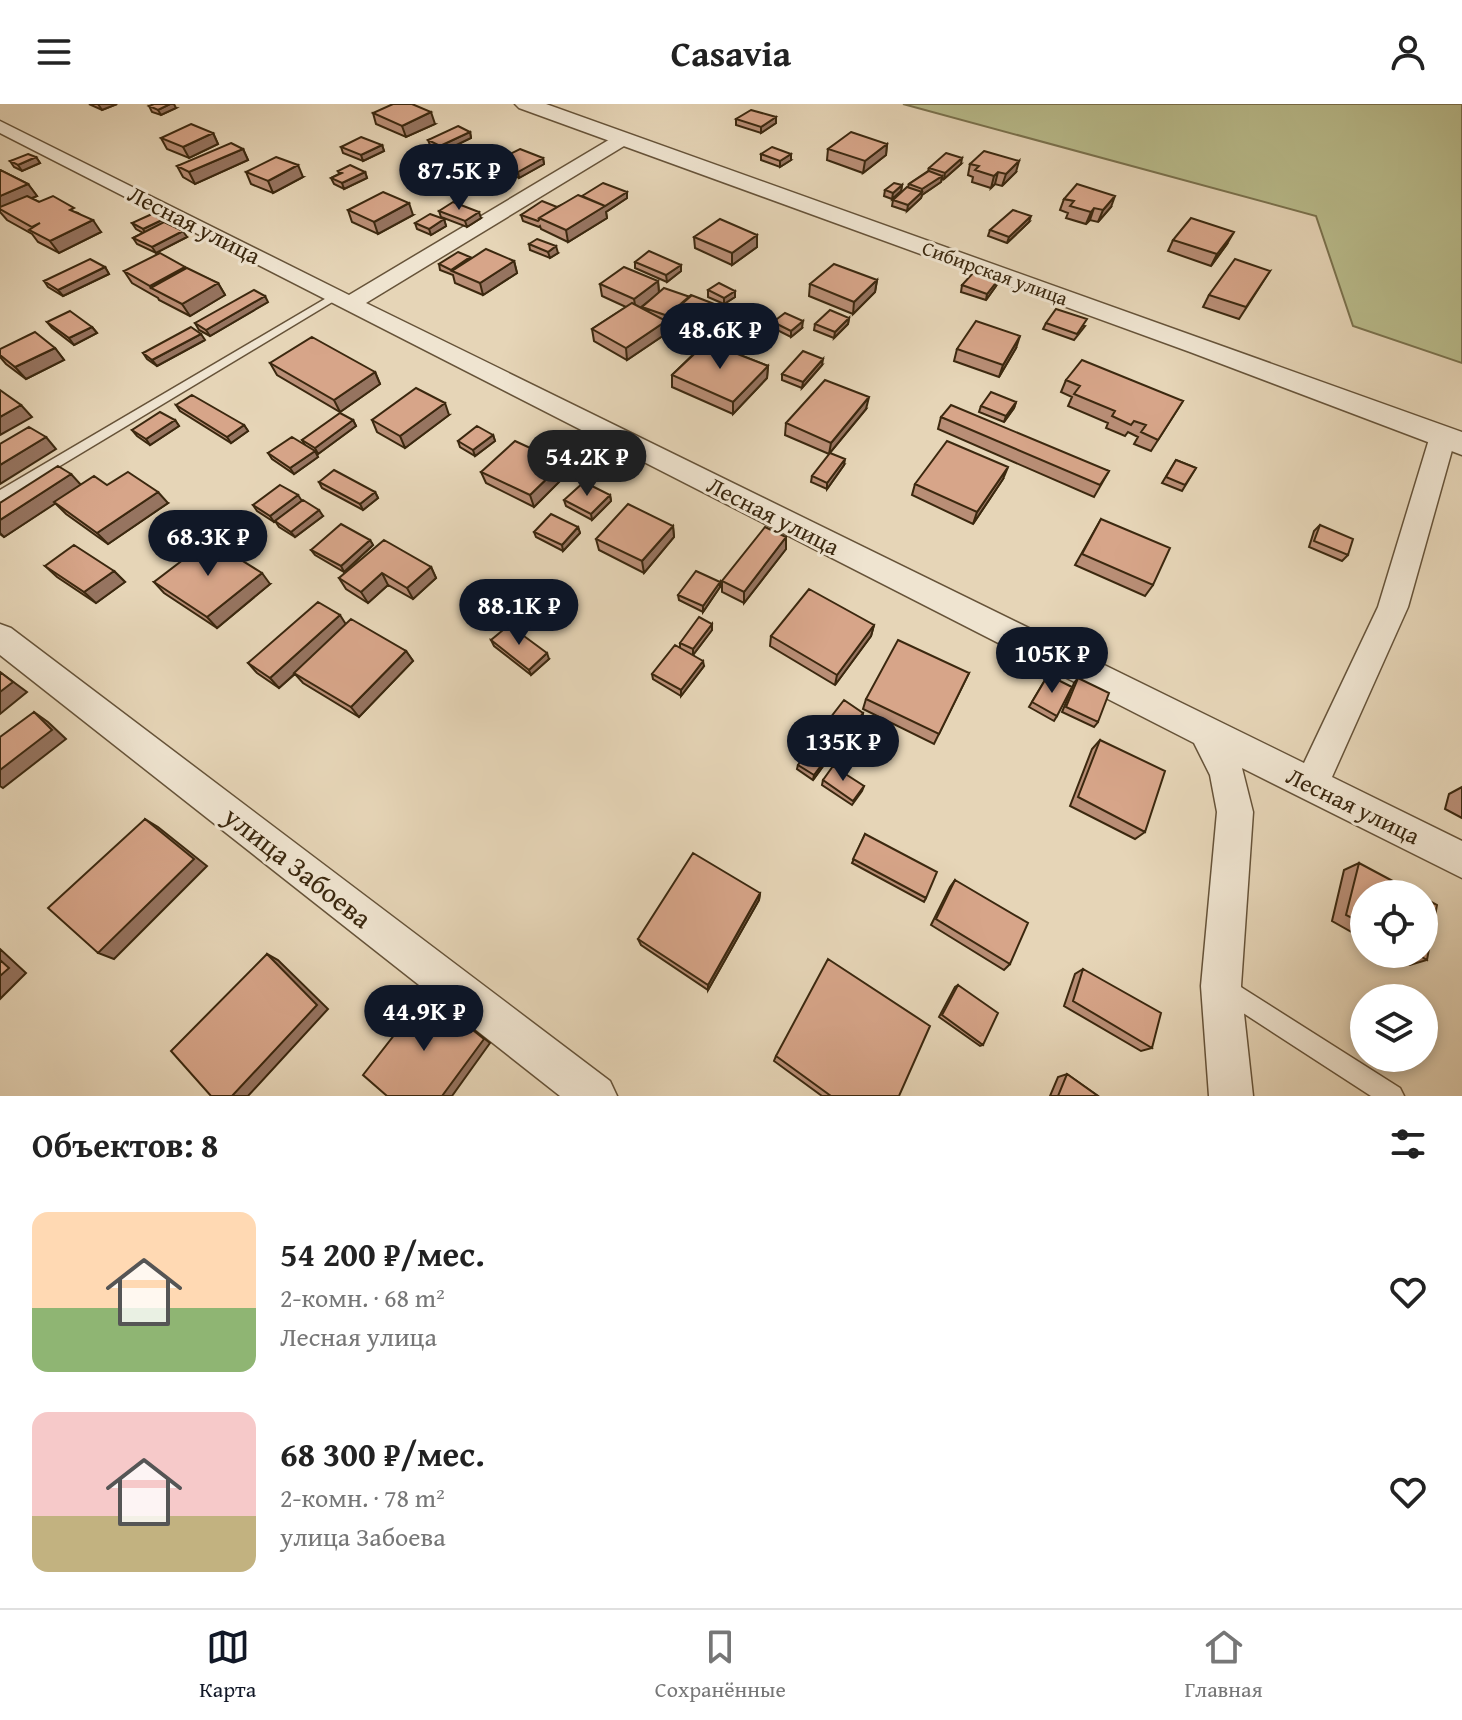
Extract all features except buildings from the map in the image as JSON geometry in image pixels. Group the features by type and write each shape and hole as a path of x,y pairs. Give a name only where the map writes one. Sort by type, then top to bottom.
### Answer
{"street":[{"name":"Сибирская улица","path":"526,104 1452,440"},
{"name":"Лесная улица","path":"0,126 1462,860"},
{"path":"342,300 623,139"},
{"path":"1311,785 1393,607 1452,440"},
{"name":"улица Забоева","path":"0,637 595,1096"},
{"path":"1206,733 1227,772 1235,812 1221,986 1231,1096"}],"lane":[{"path":"0,497 342,300"},
{"path":"1221,986 1392,1096"}],"green space":[{"path":"903,104 1462,104 1462,363 1353,326 1316,216"}]}
